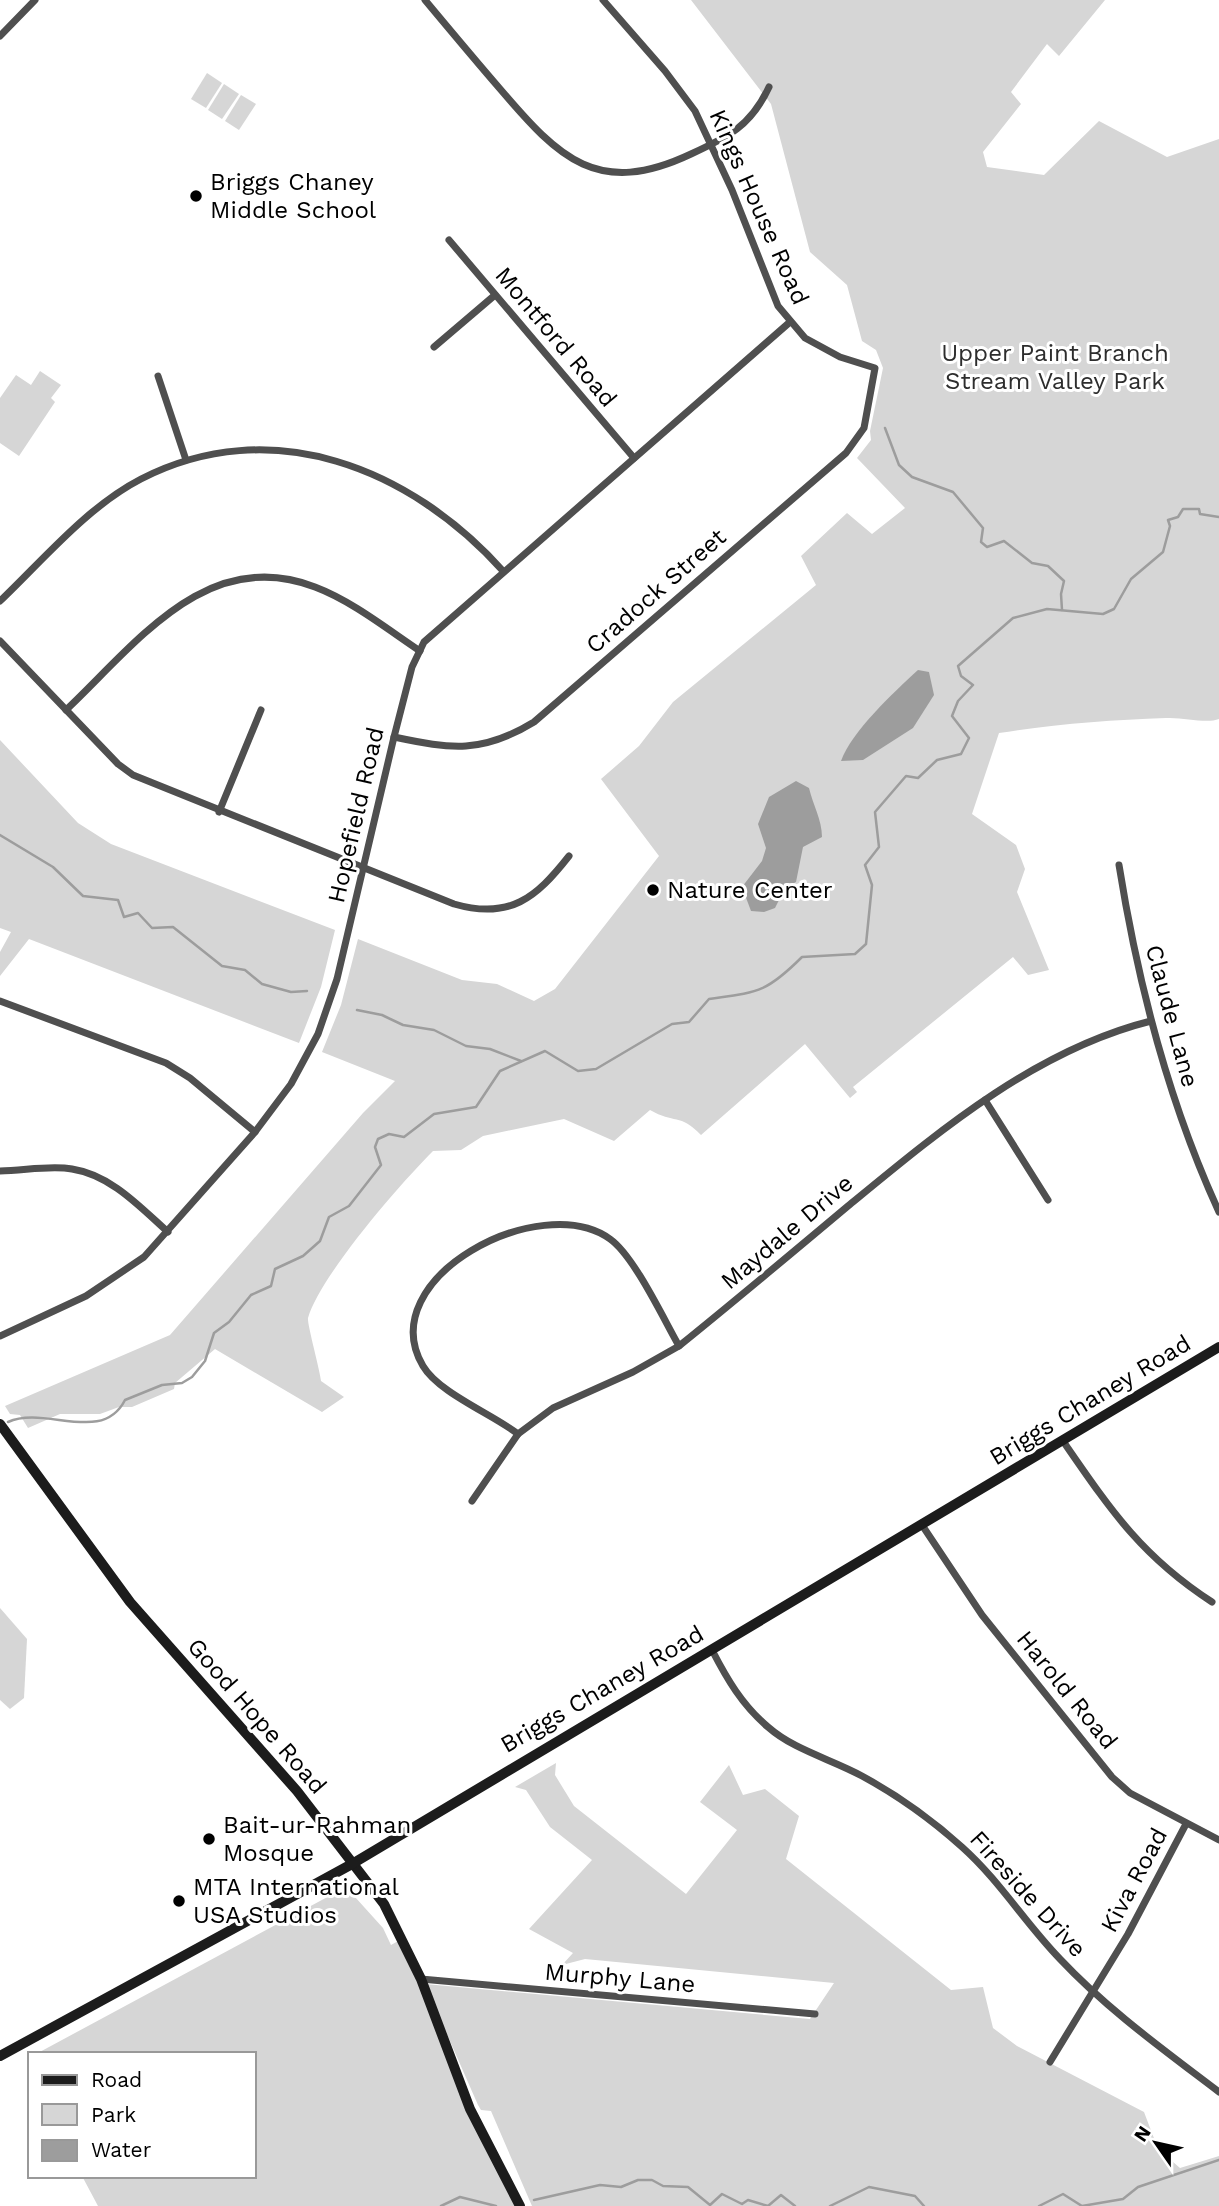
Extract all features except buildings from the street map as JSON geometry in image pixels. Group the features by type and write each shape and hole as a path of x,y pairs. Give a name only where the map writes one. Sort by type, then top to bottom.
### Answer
{"main road":[{"name":"Briggs Chaney Road","path":"0,2056 352,1864 1219,1347"},
{"name":"Good Hope Road","path":"0,1424 130,1602 297,1791 384,1904 421,1979 470,2109 520,2206"}],"street":[{"path":"0,36 35,0"},
{"path":"425,0 541,137 580,164 609,171 643,171 670,164 712,145 747,123 759,109 769,87"},
{"name":"Kings House Road","path":"603,0 666,71 695,111 732,190 768,287 790,323 805,338 821,347 875,368"},
{"name":"Montford Road","path":"449,240 634,458"},
{"path":"434,347 495,295"},
{"name":"Hopefield Road","path":"0,1336 113,1281 144,1257 255,1132 291,1084 318,1034 337,979 412,667 424,642 790,323"},
{"name":"Cradock Street","path":"394,737 446,748 469,747 495,742 534,722 846,453 864,428 875,368"},
{"path":"158,376 186,460"},
{"path":"0,601 103,503 140,480 186,460 263,448 306,453 344,463 388,482 452,520 474,539 503,571"},
{"path":"66,710 174,608 202,590 245,577 289,579 317,587 420,651"},
{"path":"0,640 118,764 134,775 219,812 454,904 486,910 513,906 533,896 569,856"},
{"path":"219,812 261,710"},
{"name":"Claude Lane","path":"1119,864 1133,954 1151,1021 1181,1118 1219,1212"},
{"path":"0,1001 166,1063 190,1077 255,1132"},
{"name":"Maydale Drive","path":"472,1501 518,1433 553,1408 633,1371 679,1346 928,1141 985,1100 1066,1055 1130,1026 1151,1021"},
{"path":"985,1100 1048,1200"},
{"path":"0,1171 63,1168 91,1174 116,1187 168,1232"},
{"path":"518,1433 430,1376 413,1342 414,1314 422,1297 448,1269 481,1246 510,1232 547,1222 578,1223 596,1230 612,1240 625,1254 679,1346"},
{"path":"1063,1441 1134,1540 1176,1579 1212,1602"},
{"name":"Harold Road","path":"922,1525 982,1615 1112,1777 1130,1793 1219,1840"},
{"name":"Fireside Drive","path":"712,1650 742,1702 769,1729 801,1748 862,1776 910,1806 961,1846 1001,1886 1057,1957 1093,1993 1219,2092"},
{"name":"Kiva Road","path":"1050,2062 1128,1934 1186,1824"},
{"name":"Murphy Lane","path":"421,1979 815,2014"}],"green space":[{"name":"Upper Paint Branch Stream Valley Park","path":"691,0 1105,0 1059,56 1047,44 1011,92 1021,104 983,152 987,167 1044,175 1099,121 1167,157 1219,139 1219,719 1124,720 999,733 972,814 1016,845 1025,869 1017,892 1049,970 1028,975 1013,957 853,1087 857,1092 850,1098 805,1044 701,1135 682,1121 650,1110 614,1141 564,1119 483,1136 461,1150 433,1151 382,1207 344,1255 315,1300 308,1318 321,1381 344,1397 322,1412 215,1349 175,1383 174,1389 132,1407 119,1407 100,1414 60,1414 28,1428 20,1415 10,1414 5,1406 170,1335 363,1113 395,1081 322,1052 341,1005 358,939 462,980 497,984 534,1001 555,989 659,856 601,779 639,746 673,702 816,585 801,556 847,513 872,534 905,508 857,458 871,440 870,431 883,368 876,350 862,341 847,285 810,252 771,104"},
{"path":"207,73 222,83 206,108 191,99"},
{"path":"224,84 239,94 222,119 208,110"},
{"path":"241,95 256,104 239,130 225,121"},
{"path":"40,371 61,385 51,398 55,402 19,456 0,443 0,398 16,375 31,385"},
{"path":"0,740 78,823 111,844 335,930 321,987 299,1043 29,939 0,976 0,952 11,932 0,928"},
{"path":"0,1608 27,1639 24,1698 10,1709 0,1700"},
{"path":"556,1763 555,1775 574,1806 686,1894 737,1830 700,1802 729,1765 743,1795 765,1789 799,1816 786,1859 951,1990 983,1987 993,2028 1017,2046 1144,2112 1158,2149 1180,2168 1219,2156 1219,2206 532,2206 491,2111 481,2110 478,2105 425,1984 810,2019 834,1983 585,1959 562,1965 573,1953 529,1929 592,1860 550,1827 526,1790 515,1787"},
{"path":"346,1887 383,1928 391,1945 400,1940 515,2206 98,2206 83,2178 256,2178 256,2052 40,2052"}],"water":[{"path":"918,670 929,672 934,695 913,728 863,760 841,761 863,725"},
{"path":"796,781 809,788 822,837 803,847 796,882 785,888 775,908 764,912 751,911 742,887 762,861 766,848 758,824 769,797"}],"waterway":[{"path":"885,428 899,465 912,477 953,492 983,528 981,542 987,547 1004,541 1032,563 1048,566 1064,581 1062,610"},
{"path":"8,1422 23,1418 72,1422 102,1420 115,1413 125,1400 162,1385 182,1383 192,1377 205,1361 214,1333 229,1322 251,1295 271,1286 275,1269 303,1256 320,1241 329,1217 349,1206 381,1165 375,1147 378,1139 389,1134 404,1137 434,1114 476,1107 500,1071 545,1051 578,1071 596,1069 672,1024 689,1022 709,999 739,995 770,984 802,957 855,954 866,944 872,885 865,865 879,847 875,812 906,776 918,778 937,760 961,754 969,738 952,716 958,701 973,685 961,676 958,666 1013,618 1047,609 1103,614 1114,609 1131,579 1163,552 1170,526 1168,520 1178,517 1183,509 1199,509 1200,514 1219,517"},
{"path":"0,835 53,867 83,896 118,900 124,917 138,913 152,928 173,927 222,966 245,970 262,984 291,992 307,991"},
{"path":"357,1010 382,1015 403,1025 434,1030 466,1046 490,1049 521,1061"},
{"path":"1039,2206 1063,2194 1082,2206 1123,2199 1138,2187 1219,2160"},
{"path":"534,2200 600,2185 621,2187 638,2180 652,2180 663,2186 688,2187 710,2205 722,2194 742,2204 748,2200 768,2206 781,2195 795,2206"},
{"path":"830,2206 869,2187 915,2196 924,2206"},
{"path":"441,2206 460,2197 496,2206"}],"place":[{"name":"Briggs Chaney Middle School","path":"196,196"},
{"name":"Nature Center","path":"653,890"},
{"name":"Bait-ur-Rahman Mosque","path":"209,1839"},
{"name":"MTA International USA Studios","path":"179,1901"}]}
